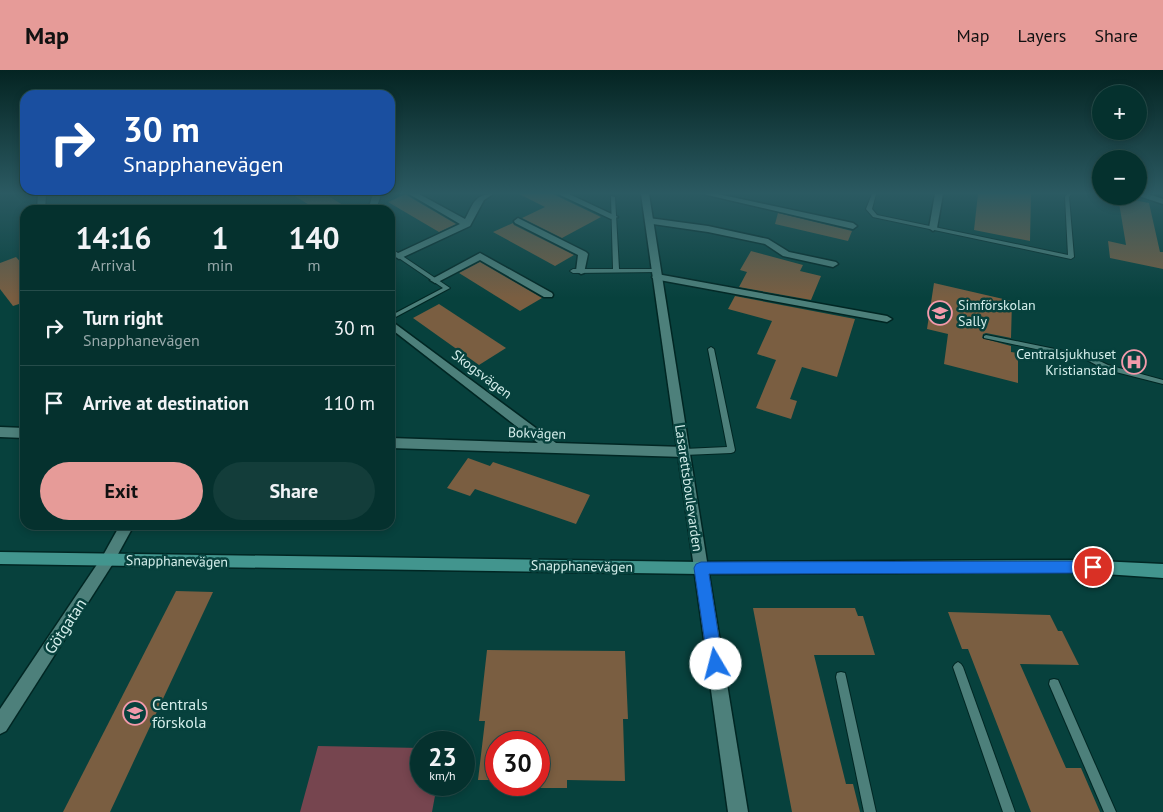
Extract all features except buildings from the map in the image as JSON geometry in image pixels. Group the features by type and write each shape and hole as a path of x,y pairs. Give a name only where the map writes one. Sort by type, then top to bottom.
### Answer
{"main road":[{"name":"Snapphanevägen","path":"0,558 701,568 1076,566 1163,571"}],"street":[{"path":"399,256 457,229"},
{"path":"533,229 583,254 577,271"},
{"name":"Lasarettsboulevarden","path":"650,229 738,812"},
{"path":"711,229 768,242 786,254 833,264"},
{"path":"435,280 480,256 548,295"},
{"path":"657,274 887,319"},
{"name":"Skogsvägen","path":"395,327 555,449"},
{"path":"0,432 20,433"},
{"name":"Bokvägen","path":"395,443 684,452"},
{"name":"Götgatan","path":"0,725 107,561 124,530"}],"lane":[{"path":"614,229 616,271"},
{"path":"936,229 1071,257 1069,229"},
{"path":"395,253 447,288 395,315"},
{"path":"577,271 657,274"},
{"path":"986,337 1089,358 1106,367 1163,382"},
{"path":"684,452 731,450 712,350"},
{"path":"958,668 1009,812"},
{"path":"841,677 870,812"},
{"path":"1054,684 1110,812"}],"shaded area":[{"path":"318,746 410,748 410,796 435,796 432,812 300,812"}],"place":[{"name":"Simförskolan Sally","path":"940,313"},
{"name":"Centralsjukhuset Kristianstad","path":"1134,362"},
{"name":"Centrals förskola","path":"135,713"}],"route":[{"path":"716,664 701,568 1093,567"}]}
